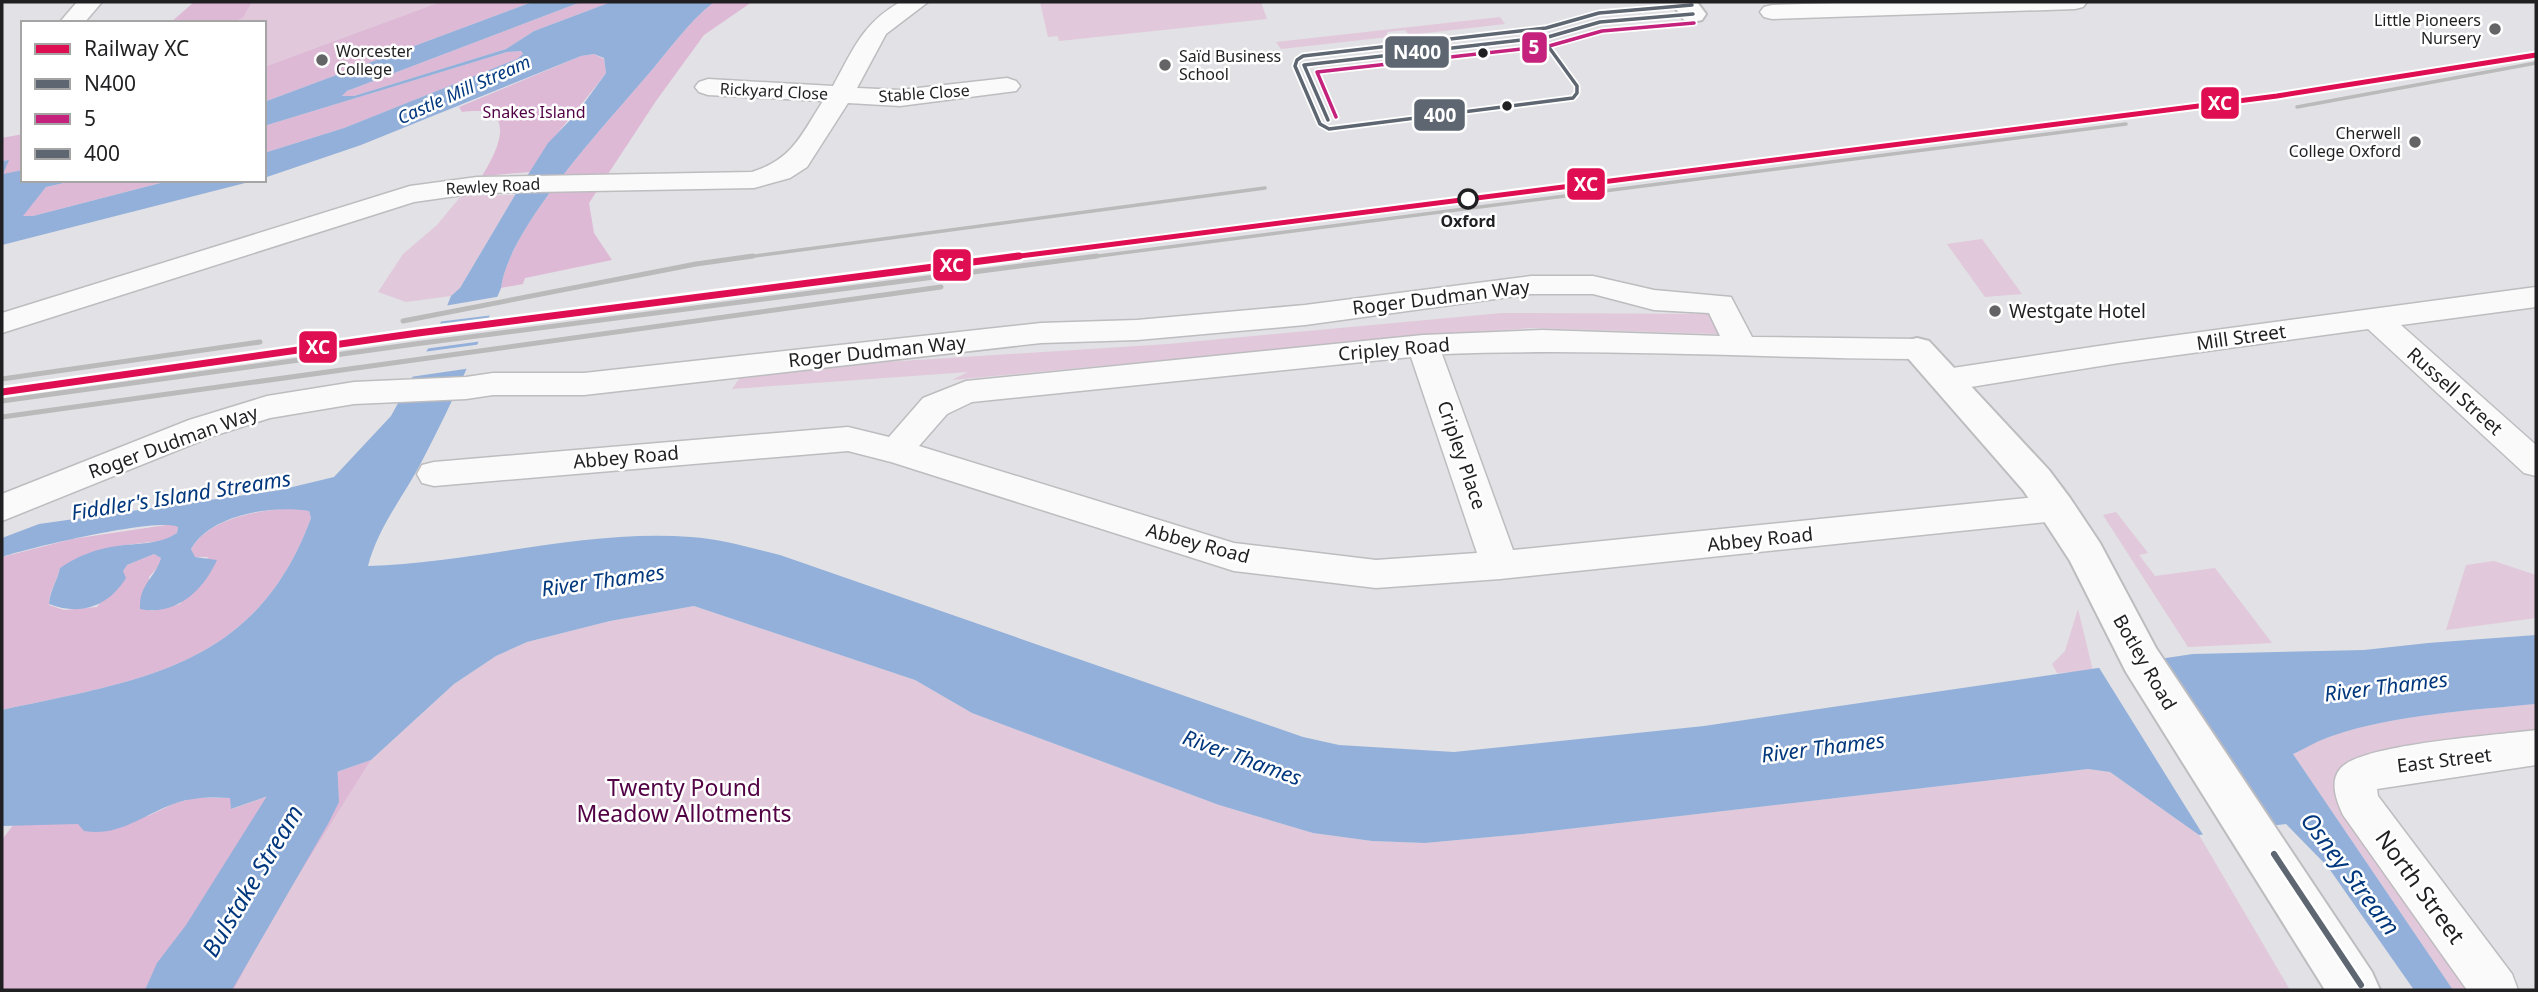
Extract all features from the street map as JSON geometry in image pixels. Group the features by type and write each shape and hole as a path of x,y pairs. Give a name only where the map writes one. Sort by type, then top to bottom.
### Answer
{"main road":[{"name":"Botley Road","path":"1917,349 2036,480 2056,508 2086,554 2141,660 2354,990"}],"street":[{"path":"73,21 90,2"},
{"name":"Rewley Road","path":"2,323 410,194 446,188 514,184 754,180 780,172 797,161 841,94 876,30 888,19 916,2"},
{"path":"1772,12 2075,2"},
{"name":"Stable Close","path":"841,94 900,98 1007,86"},
{"name":"Rickyard Close","path":"708,88 841,94"},
{"name":"Roger Dudman Way","path":"2,508 201,428 267,407 380,390 466,388 493,384 584,384 1027,334 1137,330 1305,315 1531,285 1593,285 1654,300 1720,303 1741,347"},
{"name":"Mill Street","path":"1946,380 2536,297"},
{"name":"Russell Street","path":"2375,318 2536,463"},
{"name":"Cripley Road","path":"896,451 935,406 966,392 1423,345 1542,340 1741,347 1917,349"},
{"name":"Cripley Place","path":"1423,345 1500,565"},
{"name":"Abbey Road","path":"434,474 848,439 896,451 1234,557 1376,574 1500,565 2056,508"},
{"name":"East Street","path":"2355,780 2374,769 2536,748"},
{"name":"North Street","path":"2355,780 2358,802 2495,990"}],"green space":[{"path":"194,2 252,2 243,18 235,21 172,21"},
{"path":"252,2 440,2 266,66 266,21 235,21 243,18"},
{"path":"440,2 532,2 266,101 266,66"},
{"path":"581,2 611,2 534,31 506,49 354,96 342,96 347,91"},
{"path":"714,2 752,2 704,35 656,101 589,203 594,233 612,260 525,278 523,284 501,288 508,264 521,237 561,178 686,28"},
{"path":"1040,2 1261,2 1267,19 1059,41 1058,36 1048,37"},
{"path":"1500,17 1505,24 1409,35 1405,30 1387,32 1388,37 1281,49 1276,42"},
{"path":"521,51 523,54 520,58 344,128 266,152 266,125 507,52"},
{"name":"Snakes Island","path":"594,54 604,59 606,73 530,172 482,176 499,141 498,121 492,115 480,111 462,112 459,107 581,56"},
{"path":"21,134 21,170 2,175 8,160 2,161 2,138"},
{"path":"68,182 164,182 33,216 22,216 46,187"},
{"path":"515,195 460,288 451,296 406,302 378,292 403,254 437,225 461,196"},
{"path":"1982,239 2022,294 1985,297 1947,244"},
{"path":"1502,313 1716,314 1719,334 1532,328 1419,336 952,380 968,372 732,389 745,371 1168,344"},
{"path":"294,508 309,511 311,518 288,568 259,607 226,637 188,659 146,676 2,710 2,557 72,539 173,524 178,527 177,533 167,540 118,546 60,568 49,600 49,605 64,610 97,607 127,565 154,554 161,558 159,566 149,577 151,611 180,604 208,557 194,557 191,549 210,529 251,513"},
{"path":"2116,512 2148,553 2139,555 2155,576 2215,568 2272,643 2188,647 2103,515"},
{"path":"2494,561 2536,575 2536,618 2446,630 2466,565"},
{"name":"Twenty Pound Meadow Allotments","path":"694,606 915,680 972,713 1219,805 1313,833 1372,841 1425,843 1533,833 2088,769 2110,772 2199,835 2290,990 234,990 270,921 371,760 454,684 496,656 527,642 610,621"},
{"path":"2078,609 2093,671 2057,673 2052,664 2065,651"},
{"path":"2536,704 2536,740 2439,752 2350,801 2485,990 2453,990 2293,754 2327,738 2380,723 2432,714"},
{"path":"371,760 270,921 234,990 2,990 2,840 13,825 79,823 148,816 175,803 195,798 231,798 232,809"}],"water":[{"path":"532,2 581,2 347,91 342,96 354,96 506,49 534,31 611,2 714,2 686,28 561,178 521,237 454,397 422,461 385,525 368,566 408,564 610,538 651,536 713,540 780,555 1303,737 1339,745 1454,752 1704,726 2193,654 2364,650 2536,635 2536,704 2433,714 2380,723 2327,738 2293,754 2453,990 2414,990 2328,867 2286,824 2199,835 2110,772 2088,769 1533,833 1425,843 1372,841 1313,833 1219,805 972,713 915,680 694,606 610,621 527,642 496,656 454,684 371,760 231,809 230,798 203,798 176,803 109,831 84,831 78,824 2,826 2,710 146,676 188,659 226,637 259,607 288,568 311,518 309,511 278,509 244,515 213,527 200,537 191,549 195,557 217,560 204,582 187,599 165,609 153,610 140,609 140,600 161,558 154,554 127,565 123,571 126,578 111,596 102,602 82,609 60,608 49,604 60,568 66,564 102,549 163,540 177,533 178,527 146,526 120,530 2,557 2,538 39,524 280,490 334,477 391,416 436,334 451,296 460,288 548,143 577,113 606,73 604,58 594,54 581,56 361,145 266,177 266,152 344,128 517,59 523,54 521,51 507,52 266,125 266,101"},
{"path":"9,160 3,174 21,170 21,182 68,182 46,187 23,216 33,216 164,182 249,182 2,245 2,161"}],"pier":[{"path":"502,296 494,315 437,322 444,306"},
{"path":"493,317 483,341 424,349 437,324"},
{"path":"482,344 472,368 410,377 423,352"},
{"path":"2164,659 2276,829 2205,838 2098,666"}],"waterway":[{"name":"Bulstake Stream","path":"185,990 214,951 303,802 300,701"}],"railway":[{"path":"2297,107 2536,63"},
{"path":"1083,258 2126,124"},
{"path":"740,258 1265,188"},
{"path":"403,321 696,264 753,256"},
{"path":"2,401 415,344 1097,256"},
{"path":"2,417 941,287"},
{"path":"2,379 260,342"}],"rail line":[{"name":"XC","path":"2,392 418,333 2277,96 2536,55"}],"transit line":[{"name":"400","path":"1548,46 1577,86 1577,93 1573,98 1329,129 1320,124 1295,66 1297,60 1303,56 1546,28 1599,13 1692,5"},
{"name":"N400","path":"1328,120 1304,65 1548,37 1600,22 1693,14"},
{"name":"5","path":"1336,117 1317,72 1549,46 1602,31 1694,23"},
{"name":"400","path":"2274,854 2361,985"}],"place":[{"name":"Little Pioneers Nursery","path":"2495,29"},
{"name":"Worcester College","path":"322,60"},
{"name":"Saïd Business School","path":"1165,65"},
{"name":"Cherwell College Oxford","path":"2415,142"},
{"name":"Oxford","path":"1468,199"},
{"name":"Westgate Hotel","path":"1995,311"}],"water label":[{"name":"Castle Mill Stream","path":"464,90"},
{"name":"Fiddler's Island Streams","path":"181,496"},
{"name":"River Thames","path":"603,581"},
{"name":"River Thames","path":"2386,687"},
{"name":"River Thames","path":"1823,748"},
{"name":"River Thames","path":"1242,758"},
{"name":"Osney Stream","path":"2350,874"}]}
